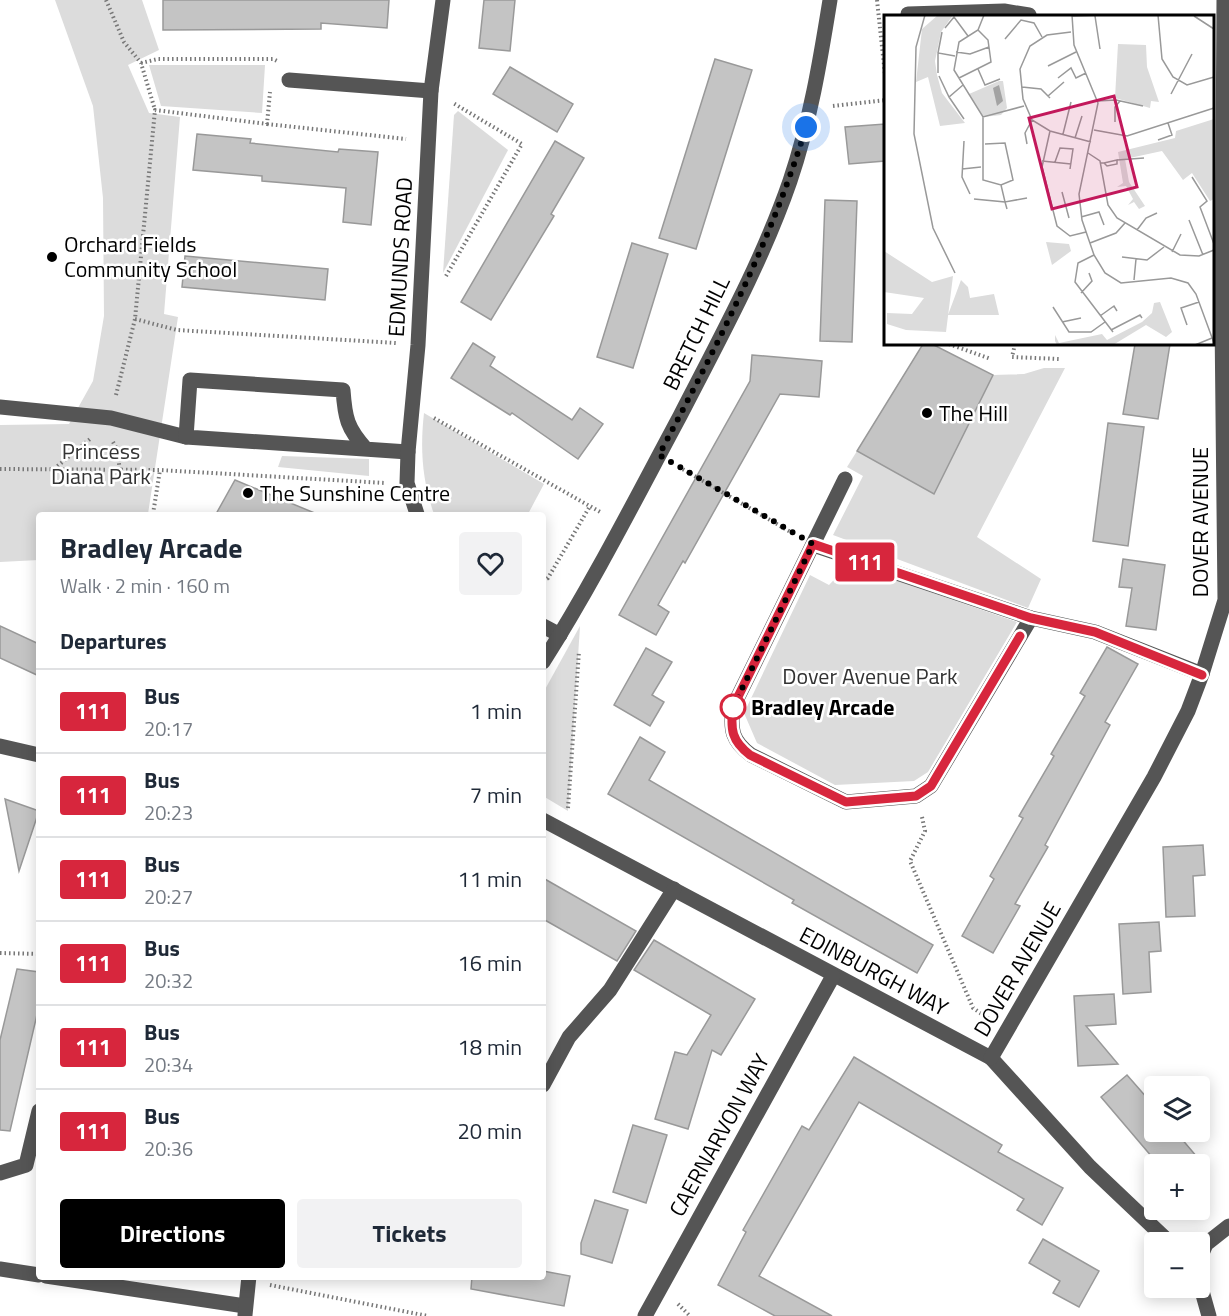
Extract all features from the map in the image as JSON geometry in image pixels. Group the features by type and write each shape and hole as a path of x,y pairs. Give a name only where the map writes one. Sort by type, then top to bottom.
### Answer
{"street":[{"name":"EDMUNDS ROAD","path":"416,512 407,483 408,452 418,345 431,91 443,0"},
{"name":"BRETCH HILL","path":"546,657 659,455 732,312 768,235 789,183 812,109 830,0"},
{"name":"DOVER AVENUE","path":"991,1058 1154,777 1188,711 1202,675 1225,600 1217,292 1224,0"},
{"path":"908,14 1028,10"},
{"path":"289,80 431,91"},
{"path":"186,437 190,380 202,380 343,390 344,412 350,431 366,449"},
{"path":"0,407 111,418 186,437 408,452"},
{"path":"845,479 733,707 730,729 738,746 750,755 846,802 916,796 931,786 1031,618"},
{"path":"813,544 1031,618 1095,632 1202,675"},
{"path":"546,628 560,635"},
{"path":"0,746 36,754"},
{"name":"EDINBURGH WAY","path":"546,822 832,976 991,1058 1090,1167 1158,1232"},
{"path":"546,1079 569,1037 610,990 674,889"},
{"name":"CAERNARVON WAY","path":"645,1316 832,976"},
{"path":"0,1173 26,1165 36,1123"},
{"path":"1210,1241 1229,1226"},
{"path":"0,1269 36,1275"},
{"path":"69,1280 245,1311 249,1280"},
{"path":"1204,1298 1209,1316"}],"path":[{"path":"54,469 111,418 135,319 155,110 141,63 123,42 106,0"},
{"path":"877,0 884,74"},
{"path":"141,63 158,59 273,59 283,64 289,80"},
{"path":"272,70 273,59"},
{"path":"267,124 271,80"},
{"path":"431,91 522,144 440,286"},
{"path":"812,109 884,100"},
{"path":"155,110 428,141"},
{"path":"135,319 177,330 418,345"},
{"path":"953,345 991,359"},
{"path":"1015,345 1012,357 1060,359"},
{"path":"412,406 621,524"},
{"path":"100,430 107,433 117,449 120,471"},
{"path":"659,455 813,544"},
{"path":"0,469 160,470 407,483"},
{"path":"153,512 160,470"},
{"path":"546,579 590,506"},
{"path":"567,833 579,648"},
{"path":"916,796 925,831 910,861 974,1008 1007,1031"},
{"path":"0,953 36,954"},
{"path":"254,1280 428,1316"}],"green space":[{"name":"Princess Diana Park","path":"55,0 142,0 159,50 128,65 149,113 180,117 164,314 178,317 148,512 36,512 36,560 0,562 0,425 69,424 93,381 104,316 103,198 93,106"},
{"path":"149,65 265,65 262,113 161,106"},
{"path":"458,111 508,150 443,273 454,115"},
{"path":"1044,368 1065,368 977,537 1041,579 1028,608 833,535 863,476 847,467 857,451 934,494 993,375 1024,374"},
{"path":"424,413 544,484 529,512 433,512 423,464"},
{"path":"282,456 369,459 369,476 278,467"},
{"name":"Dover Avenue Park","path":"849,564 1017,622 928,772 914,781 835,785 757,743 744,713 810,575 829,585"},
{"path":"580,626 568,811 546,798 546,688"}],"building":[{"path":"163,0 389,0 387,28 321,23 321,29 163,30"},
{"path":"484,0 515,0 510,51 479,48"},
{"path":"715,59 752,70 696,249 659,238"},
{"path":"510,67 573,104 557,132 493,94"},
{"path":"884,124 884,161 849,164 845,127"},
{"path":"197,134 251,139 250,143 338,152 339,149 378,152 371,225 343,222 346,188 262,181 262,176 193,170"},
{"path":"555,141 584,158 551,214 554,216 491,320 461,302"},
{"path":"825,200 857,201 852,342 820,341"},
{"path":"632,243 668,254 633,368 597,357"},
{"path":"185,256 328,269 325,300 182,287"},
{"path":"473,343 495,357 490,366 572,420 580,408 603,424 578,459 512,413 510,415 451,378"},
{"name":"The Hill","path":"922,345 934,345 993,375 934,494 857,451"},
{"path":"1135,345 1170,345 1158,419 1123,414"},
{"path":"752,355 822,361 819,397 780,394 685,563 683,561 658,605 669,612 656,635 619,615 750,381"},
{"path":"1108,423 1144,427 1128,546 1093,541"},
{"name":"The Sunshine Centre","path":"235,480 312,512 217,512"},
{"path":"1123,559 1165,565 1156,630 1126,626 1132,588 1119,587"},
{"path":"0,626 36,643 36,675 0,658"},
{"path":"1107,647 1138,664 1105,722 1110,725 1045,845 1048,847 1015,904 1020,906 993,953 962,936 994,879 990,876 1023,818 1019,816 1054,756 1051,754 1085,696 1080,693"},
{"path":"646,648 672,662 652,695 664,702 650,726 614,705"},
{"path":"640,737 665,752 649,780 933,945 917,973 792,903 794,900 608,794"},
{"path":"5,799 36,810 36,820 19,871"},
{"path":"1203,845 1205,875 1193,876 1195,916 1166,917 1163,847"},
{"path":"546,880 636,931 617,961 546,921"},
{"path":"1159,922 1161,951 1149,952 1151,992 1123,994 1119,924"},
{"path":"654,940 755,999 721,1055 712,1050 688,1129 655,1119 675,1052 687,1055 711,1015 634,970"},
{"path":"17,969 36,972 36,1019 10,1131 0,1130 0,1040"},
{"path":"1114,994 1116,1024 1086,1026 1118,1064 1078,1066 1074,996"},
{"path":"854,1057 1002,1145 998,1152 1063,1188 1042,1225 1017,1210 1024,1199 859,1102 759,1276 832,1316 775,1316 718,1285 746,1232 743,1230 802,1126 809,1130"},
{"path":"1127,1075 1144,1094 1144,1142 1184,1142 1195,1154 1149,1154 1101,1097"},
{"path":"633,1125 667,1135 646,1203 613,1192"},
{"path":"595,1200 628,1210 612,1263 581,1254 581,1243"},
{"path":"1043,1239 1099,1271 1079,1307 1053,1293 1060,1281 1029,1263"},
{"path":"546,1272 570,1276 564,1306 471,1289 472,1280 546,1280"}],"bus line":[{"name":"111","path":"1020,636 931,786 916,796 894,800 846,802 750,755 738,746 730,729 733,707 813,544 1031,618 1095,632 1202,675"}],"place":[{"name":"Orchard Fields Community School","path":"52,257"},
{"name":"The Hill","path":"927,413"},
{"name":"The Sunshine Centre","path":"248,493"},
{"name":"Bradley Arcade","path":"733,707"}],"route":[{"path":"733,707 813,544 754,512 659,455 698,382 768,235 789,183 806,127"}]}
